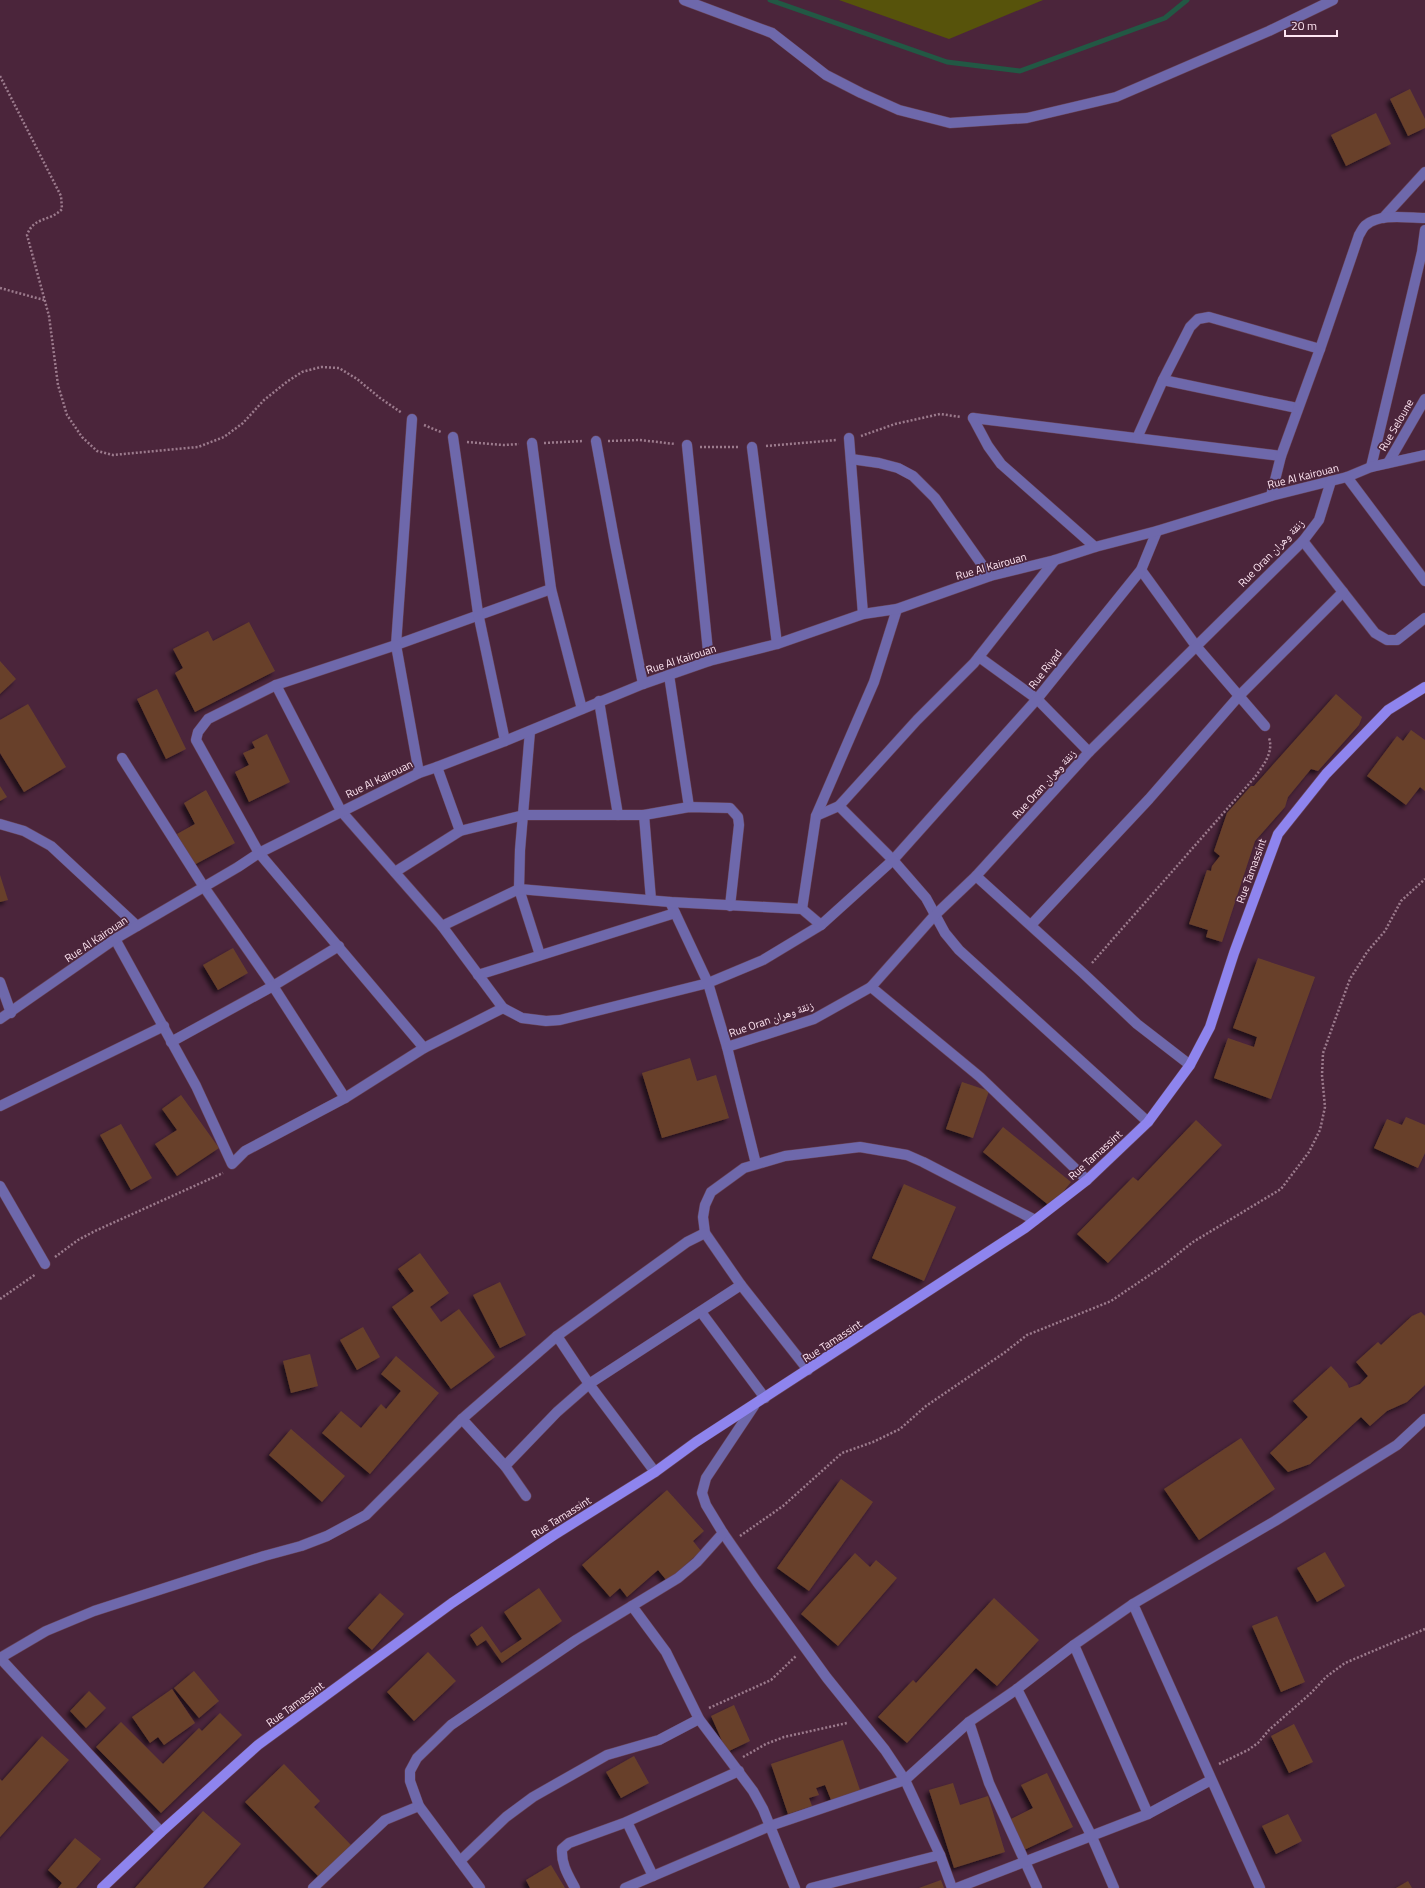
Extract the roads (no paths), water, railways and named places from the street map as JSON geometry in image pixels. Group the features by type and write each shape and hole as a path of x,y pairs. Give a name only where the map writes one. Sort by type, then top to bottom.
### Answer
{"main road":[{"name":"Rue Tamassint","path":"102,1888 161,1832 258,1745 452,1603 554,1535 655,1472 696,1442 754,1406 1035,1220 1087,1180 1148,1122 1190,1065 1210,1027 1234,953 1278,834 1326,774 1388,710 1425,687"}],"street":[{"path":"684,0 772,33 826,75 860,94 899,110 950,123 1027,118 1116,97 1262,34 1333,0"},
{"path":"1383,218 1425,172"},
{"path":"1270,496 1281,456 1297,408 1320,349 1359,235 1365,225 1383,218 1425,218"},
{"path":"1371,467 1422,252 1425,230"},
{"path":"1137,438 1163,380 1190,327 1198,319 1209,317 1320,349"},
{"path":"1163,380 1297,408"},
{"name":"Rue Seloune","path":"1388,462 1425,399"},
{"path":"1095,547 1001,464 988,446 973,418 1281,456"},
{"path":"412,419 396,645 419,773"},
{"path":"453,437 478,614 505,741"},
{"path":"849,438 863,614"},
{"path":"596,440 614,544 643,684"},
{"path":"532,444 551,589 582,708"},
{"path":"687,445 709,661"},
{"path":"752,447 777,644"},
{"name":"Rue Al Kairouan","path":"0,1019 11,1013 115,939 238,868 259,853 419,773 437,768 530,731 599,701 709,661 777,644 863,614 897,609 990,576 1055,560 1095,547 1157,531 1270,496 1347,477 1388,462 1425,455"},
{"path":"851,459 879,463 898,468 913,476 935,498 990,576"},
{"path":"1347,477 1425,581"},
{"name":"Rue Oran زنقة وهران","path":"727,1047 814,1019 872,987 934,916 976,876 1089,752 1303,541 1319,520 1331,480"},
{"name":"Rue Riyad","path":"503,1008 522,1018 546,1021 560,1020 708,983 763,960 821,925 894,860 1037,699 1141,570 1157,531"},
{"path":"1303,541 1375,633 1387,640 1397,640 1425,618"},
{"path":"816,816 839,806 917,720 979,657 1055,560"},
{"path":"1141,570 1196,646 1265,726"},
{"path":"424,1048 259,853 196,740 198,732 208,719 276,685 396,645 478,614 551,589"},
{"path":"1031,925 1149,799 1239,696 1343,592"},
{"path":"802,909 816,816 874,682 897,609"},
{"path":"979,657 1037,699 1089,752"},
{"path":"669,675 689,807"},
{"path":"115,939 196,1086 232,1164 245,1151 345,1098 424,1048 503,1008 442,926 341,811 276,685"},
{"path":"599,701 618,815"},
{"path":"530,731 520,850 519,889 540,955"},
{"path":"122,758 204,887 273,986 345,1098"},
{"path":"437,768 460,832"},
{"path":"839,806 894,860 926,898 934,916 945,933 959,950 1148,1122"},
{"path":"395,872 460,832 524,815 618,815 644,814 689,807 730,808 738,816 739,825 730,906"},
{"path":"644,814 651,900"},
{"path":"0,824 24,831 51,846 137,926"},
{"path":"976,876 1083,973 1136,1024 1190,1065"},
{"path":"442,926 519,889 670,902 802,909 821,925"},
{"path":"670,902 708,983 727,1047 756,1164"},
{"path":"478,975 675,913"},
{"path":"171,1042 273,986 339,946"},
{"path":"0,982 11,1013"},
{"path":"872,987 980,1077 1087,1180"},
{"path":"0,1106 164,1026"},
{"path":"808,1370 741,1285 705,1233 703,1217 704,1205 711,1192 744,1168 785,1156 860,1147 882,1150 907,1155 923,1162 1035,1220"},
{"path":"0,1186 45,1264"},
{"path":"161,1832 0,1658 46,1631 94,1611 264,1556 301,1546 327,1536 366,1515 462,1419 557,1336 687,1242 705,1233"},
{"path":"505,1466 556,1412 589,1384 741,1285"},
{"path":"701,1312 766,1398"},
{"path":"557,1336 589,1384 655,1472"},
{"path":"754,1406 706,1478 702,1493 706,1505 722,1533 804,1647 827,1678 861,1719 905,1780 940,1855 952,1888"},
{"path":"462,1419 505,1466 526,1496"},
{"path":"625,1888 770,1826 905,1780 969,1722 1017,1689 1074,1645 1133,1604 1275,1521 1378,1457 1396,1445 1425,1419"},
{"path":"480,1888 420,1806 410,1781 410,1771 417,1758 451,1725 576,1640 678,1578 697,1562 722,1533"},
{"path":"1133,1604 1260,1888"},
{"path":"632,1606 666,1652 697,1716 753,1791 763,1809 795,1888"},
{"path":"1074,1645 1148,1814"},
{"path":"1017,1689 1092,1837 1114,1888"},
{"path":"460,1861 506,1817 534,1797 607,1755 659,1740 697,1716"},
{"path":"969,1722 988,1783 1037,1888"},
{"path":"574,1888 563,1866 562,1849 569,1844 627,1822 739,1771"},
{"path":"957,1888 1092,1837 1148,1814 1211,1780"},
{"path":"313,1888 385,1820 420,1806"},
{"path":"627,1822 653,1876"},
{"path":"811,1888 940,1855"}],"waterway":[{"path":"770,0 947,62 1020,71 1165,18 1187,0"}]}
